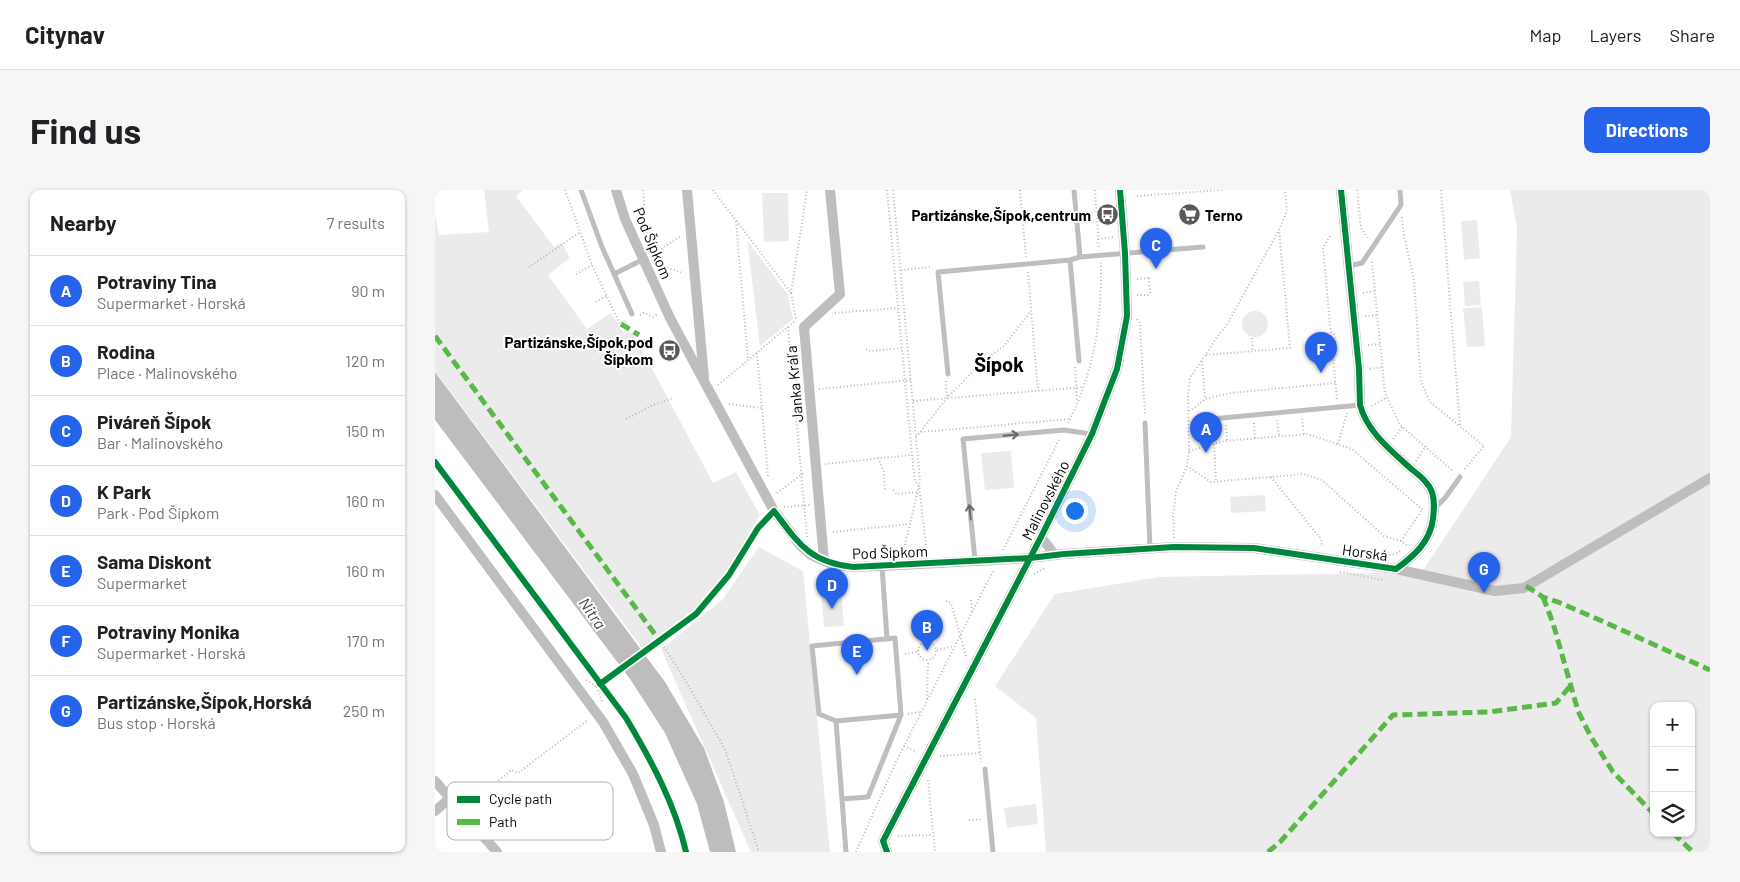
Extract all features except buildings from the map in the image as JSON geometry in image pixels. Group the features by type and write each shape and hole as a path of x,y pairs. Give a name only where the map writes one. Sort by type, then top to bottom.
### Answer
{"street":[{"name":"Pod Šípkom","path":"616,190 625,219 645,258 670,318 777,510 800,545 824,561 853,567 1030,558"},
{"path":"687,190 709,386"},
{"name":"Janka Kráľa","path":"824,561 809,390 800,324 818,314 840,294 829,190"},
{"name":"Malinovského","path":"887,852 883,841 1092,434 1117,369 1127,316 1120,190"},
{"path":"1341,190 1359,369 1360,405 1366,423 1386,447 1423,479 1431,491 1430,510"},
{"path":"1396,569 1495,591 1524,588 1710,478"},
{"path":"435,495 603,722 633,774 654,825 661,852"},
{"name":"Horská","path":"1030,558 1150,548 1254,548 1396,569 1413,556 1423,545 1432,524 1430,510"},
{"path":"1041,536 1055,555"},
{"path":"435,781 447,795"},
{"path":"435,811 447,801"},
{"path":"487,840 497,852"}],"lane":[{"path":"581,190 602,247 632,314"},
{"path":"1073,190 1080,257"},
{"path":"1349,266 1362,263 1401,205 1399,190"},
{"path":"947,377 938,272 1070,260 1100,255 1203,247"},
{"path":"614,274 645,258"},
{"path":"1070,260 1079,361"},
{"path":"1201,420 1360,405"},
{"path":"1145,423 1150,548"},
{"path":"975,560 963,439 1064,430 1092,434"},
{"path":"1430,510 1445,498 1460,477"},
{"path":"882,566 887,639"},
{"path":"842,799 868,797 901,715 895,638 812,646 819,714 836,721 901,715"},
{"path":"836,721 846,852"},
{"path":"985,769 993,852"}],"path":[{"path":"565,190 592,265 620,324 644,312 653,317 661,313"},
{"path":"643,190 647,242"},
{"path":"709,386 748,360 788,327 800,324 791,293 713,190"},
{"path":"791,293 807,190"},
{"path":"887,190 912,455 915,481 919,486"},
{"path":"893,190 920,481 903,559"},
{"path":"1020,190 1039,391"},
{"path":"1002,552 1070,419 1084,387 1096,346 1101,310 1100,255 1095,190"},
{"path":"1158,190 1159,194"},
{"path":"1137,196 1222,190"},
{"path":"1174,538 1173,516 1176,492 1187,466 1189,450 1188,393 1190,378 1221,331 1225,328 1279,230 1287,211 1285,190"},
{"path":"1357,190 1361,228 1371,244 1382,367 1387,397 1403,427 1460,477 1483,446 1430,402 1421,382 1414,280 1404,236 1401,205"},
{"path":"1441,190 1460,426"},
{"path":"736,221 748,360"},
{"path":"1205,355 1289,348 1279,230"},
{"path":"529,267 580,232"},
{"path":"645,258 685,235"},
{"path":"1330,236 1323,248 1338,407"},
{"path":"1098,239 1113,237"},
{"path":"576,274 592,265"},
{"path":"653,268 663,266 681,273"},
{"path":"901,270 938,266"},
{"path":"1137,279 1149,278 1151,295 1137,295"},
{"path":"896,286 902,285"},
{"path":"1363,293 1375,291"},
{"path":"597,302 607,296"},
{"path":"818,314 898,308"},
{"path":"916,437 947,398 982,362 1004,346 1031,311"},
{"path":"1365,316 1377,315"},
{"path":"1137,318 1140,323 1145,423"},
{"path":"788,327 808,545"},
{"path":"1331,332 1335,334 1336,344"},
{"path":"1252,338 1253,351"},
{"path":"1371,345 1380,344"},
{"path":"866,349 871,351 902,348"},
{"path":"757,353 768,479"},
{"path":"1202,360 1205,399"},
{"path":"1077,402 1075,368 1079,361"},
{"path":"1372,368 1382,367"},
{"path":"947,377 947,398"},
{"path":"809,390 911,380"},
{"path":"1189,411 1205,399 1230,393 1335,383"},
{"path":"913,401 1084,387"},
{"path":"1381,400 1387,397"},
{"path":"626,419 653,405 673,398"},
{"path":"721,403 762,408"},
{"path":"1338,444 1347,416"},
{"path":"916,433 1070,419"},
{"path":"1303,426 1304,434"},
{"path":"1399,432 1403,427"},
{"path":"1278,428 1279,436"},
{"path":"1255,430 1255,438"},
{"path":"1226,432 1227,440"},
{"path":"1189,450 1227,440 1304,434 1352,449 1423,510 1430,510"},
{"path":"911,444 917,444"},
{"path":"1214,444 1216,482"},
{"path":"1420,454 1426,446"},
{"path":"773,495 816,465 912,455"},
{"path":"878,458 884,472 885,490"},
{"path":"1187,466 1211,482 1304,474 1322,480 1384,536 1409,545 1395,554 1382,557"},
{"path":"1271,477 1321,539 1322,548 1314,547"},
{"path":"893,490 897,494 918,492"},
{"path":"918,492 928,558"},
{"path":"601,683 696,614 729,575 758,528 777,510 820,504"},
{"path":"1401,542 1423,510"},
{"path":"828,532 910,524"},
{"path":"857,852 904,746 996,566"},
{"path":"1029,577 1047,566"},
{"path":"1335,572 1383,580"},
{"path":"971,600 972,613"},
{"path":"946,601 951,604 968,661"},
{"path":"658,642 681,673 725,749 759,852"},
{"path":"926,642 933,644 937,650 935,658 928,661 921,659 917,652 920,645 926,642"},
{"path":"937,650 955,646"},
{"path":"896,655 917,652"},
{"path":"927,700 928,661"},
{"path":"594,676 601,683 605,691"},
{"path":"975,699 981,764 985,769"},
{"path":"901,715 921,712"},
{"path":"497,782 511,770 518,773 586,722"},
{"path":"904,746 920,753"},
{"path":"935,757 980,753"},
{"path":"927,772 935,852"},
{"path":"969,820 990,819"},
{"path":"895,836 933,835"}],"shaded area":[{"path":"484,190 523,190 516,196 554,247 562,243 570,258 548,275 587,329 611,313 623,332 633,333 713,483 736,472 760,515 725,575 694,611 642,648 435,371 435,213 439,235 489,232"},
{"path":"1510,190 1710,190 1710,852 1046,852 1036,718 995,686 1055,594 1160,577 1422,572 1511,437 1517,229"},
{"path":"762,193 788,193 789,241 764,242"},
{"path":"1477,220 1480,258 1464,260 1461,221"},
{"path":"747,240 788,295 793,319 760,346"},
{"path":"1479,281 1481,305 1465,306 1463,282"},
{"path":"1482,307 1485,346 1467,347 1463,308"},
{"path":"1255,311 1265,314 1268,324 1265,334 1255,337 1245,334 1242,324 1245,314"},
{"path":"1011,451 1014,488 985,490 981,453"},
{"path":"1265,495 1266,511 1231,513 1230,497"},
{"path":"759,547 803,571 830,852 751,852 661,649 722,600"},
{"path":"841,590 844,626 824,627 821,592"},
{"path":"1036,804 1038,824 1007,828 1004,808"}],"water":[{"name":"Nitra","path":"435,372 665,682 704,748 724,802 736,852 710,852 697,804 665,733 630,679 435,420"}],"marked path":[{"path":"621,324 639,335"},
{"path":"435,336 660,641"},
{"path":"1526,586 1543,597 1602,621 1710,670"},
{"path":"1543,597 1553,623 1578,711 1591,737 1613,772 1650,810"},
{"path":"1268,852 1280,842 1393,715 1489,712 1556,703 1571,685"},
{"path":"1677,837 1693,852"}],"cycle path":[{"path":"887,852 883,841 1041,537 1092,434 1117,369 1127,316 1120,190"},
{"path":"600,684 696,614 729,575 758,528 774,511 798,542 815,556 838,565 853,567 1030,558 1174,547 1254,548 1396,569 1415,554 1425,542 1433,519 1434,499 1425,481 1373,431 1360,405 1359,369 1341,190"},
{"path":"435,462 626,718 669,800 686,852"}],"place":[{"name":"Partizánske,Šípok,centrum","path":"1107,215"},
{"name":"Terno","path":"1189,215"},
{"name":"Piváreň Šípok","path":"1156,269"},
{"name":"Partizánske,Šípok,pod Šípkom","path":"669,351"},
{"name":"Potraviny Monika","path":"1321,373"},
{"name":"Potraviny Tina","path":"1206,453"},
{"name":"Partizánske,Šípok,Horská","path":"1484,593"},
{"name":"K Park","path":"832,609"},
{"name":"Rodina","path":"927,651"},
{"name":"Sama Diskont","path":"857,675"}],"district":[{"name":"Šípok","path":"999,364"}]}
